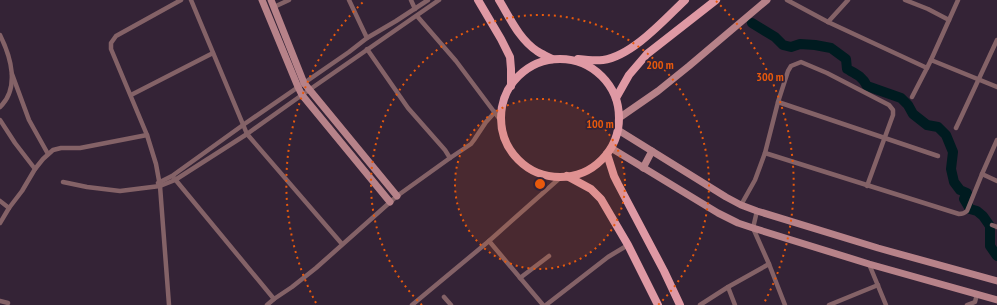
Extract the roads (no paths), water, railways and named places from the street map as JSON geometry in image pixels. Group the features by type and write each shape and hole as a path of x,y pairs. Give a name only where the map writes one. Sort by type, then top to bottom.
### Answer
{"main road":[{"path":"262,0 301,85 308,90 397,196"},
{"path":"478,0 510,57 511,86"},
{"path":"499,0 521,36 527,43 538,52 552,59"},
{"path":"572,59 591,67 606,80 616,98 619,118 618,130 609,151 596,165 582,172 564,177 549,176 529,168 520,161 512,152 503,132 501,121 502,108 505,97 517,78 532,65 542,61 552,59 572,59 603,60 617,56 630,49 685,0"},
{"path":"616,98 629,75 647,54 716,0"},
{"path":"619,118 658,91 767,0"},
{"path":"272,3 301,85 302,95 390,202"},
{"path":"618,130 726,197 757,211 878,248 997,281"},
{"path":"609,151 643,168 718,213 738,223 869,264 997,300"},
{"path":"609,151 614,176 680,305"},
{"path":"643,168 652,151"},
{"path":"564,177 591,189 601,199 628,245 658,305"}],"street":[{"path":"169,305 156,164 147,135 111,49 111,43 116,36 182,0"},
{"path":"191,0 247,134 342,244"},
{"path":"272,3 289,0"},
{"path":"349,0 367,38"},
{"path":"411,0 415,9"},
{"path":"174,178 243,125 367,38 428,0"},
{"path":"63,182 120,191 158,184 174,178 247,134 308,90 440,0"},
{"path":"787,0 828,22 927,68"},
{"path":"828,22 848,0"},
{"path":"906,0 949,20"},
{"path":"912,97 931,60 958,0"},
{"path":"417,16 456,61 501,121"},
{"path":"396,21 400,27"},
{"path":"0,34 10,61 12,74 29,120 48,154"},
{"path":"956,128 997,41"},
{"path":"367,50 408,108 445,150 450,158"},
{"path":"349,52 354,59"},
{"path":"131,95 213,53"},
{"path":"931,60 997,88"},
{"path":"741,204 754,180 765,153 778,102 788,71 791,66 801,62 827,73 889,106 893,110 893,115 867,186"},
{"path":"0,108 4,104 11,88 12,74"},
{"path":"778,102 938,156"},
{"path":"267,305 316,268 397,196 468,146 495,112"},
{"path":"0,120 35,169"},
{"path":"0,223 35,169 53,150 61,148 80,148 147,135"},
{"path":"765,153 959,214 965,213 997,140"},
{"path":"982,174 997,181"},
{"path":"412,305 564,177"},
{"path":"174,178 274,299"},
{"path":"0,201 9,208"},
{"path":"757,211 753,228 785,305"},
{"path":"489,241 544,305 608,257 628,245"},
{"path":"520,278 549,256"},
{"path":"700,305 769,264"},
{"path":"869,264 886,305"},
{"path":"829,305 878,285"},
{"path":"728,287 735,305"},
{"path":"967,305 975,302 977,294"},
{"path":"444,297 451,305"},
{"path":"0,301 8,303"}],"waterway":[{"path":"752,23 775,37 783,45 791,47 800,44 831,48 846,59 847,69 861,78 867,86 901,98 908,105 913,114 927,125 938,127 946,135 953,152 951,169 954,182 960,190 967,193 964,199 970,209 977,211 983,216 990,226 990,246 997,256"}]}
